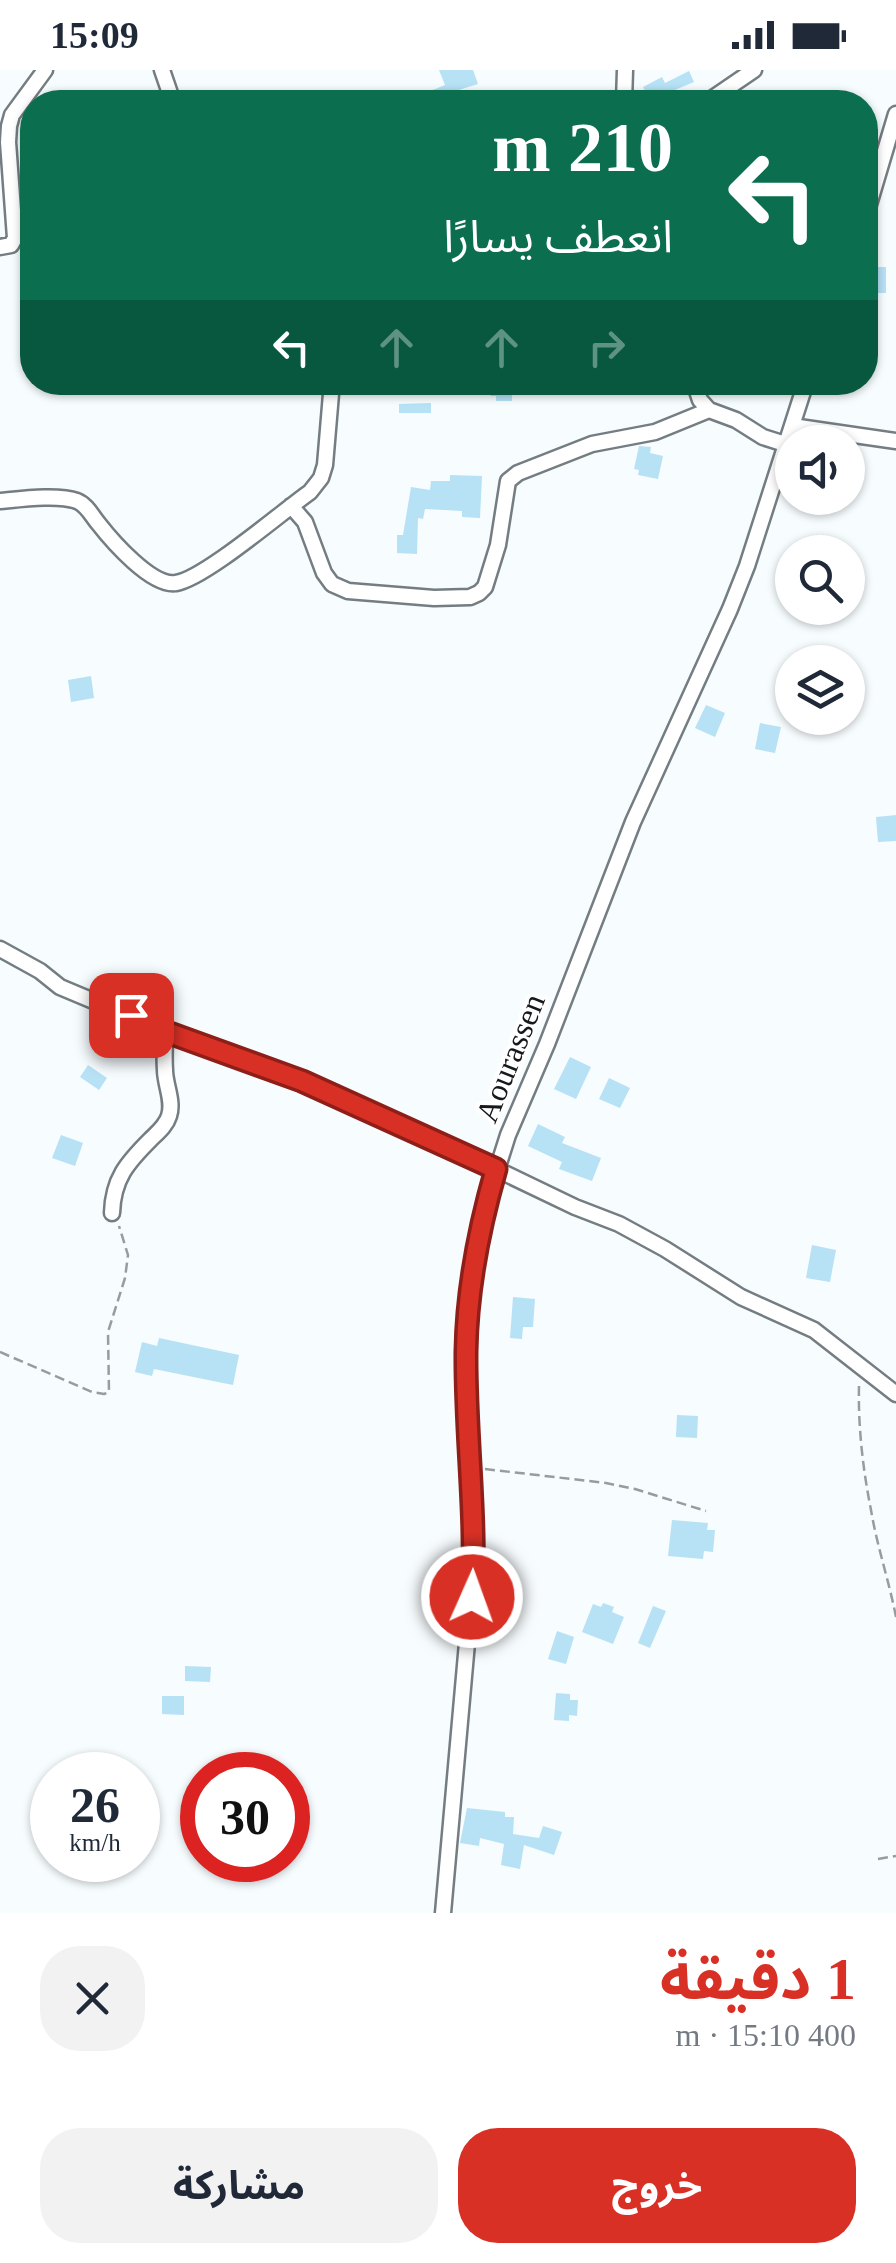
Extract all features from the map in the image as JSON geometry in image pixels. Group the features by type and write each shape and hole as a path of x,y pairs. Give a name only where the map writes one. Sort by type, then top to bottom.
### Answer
{"street":[{"path":"725,90 754,70"},
{"path":"0,247 12,244 16,232 8,142 10,120 20,106"},
{"path":"878,184 891,150 896,114"},
{"path":"0,500 77,502 139,566 176,583 205,570 310,492 322,478 331,395"},
{"path":"698,395 709,410 775,440"},
{"name":"Aourassen","path":"792,425 802,395"},
{"path":"290,506 305,522 332,584 348,590 434,598 470,597 485,587 498,545 508,481 592,444 655,432 709,410"},
{"path":"865,437 896,442"},
{"name":"Aourassen","path":"442,1913 474,1564 466,1383 468,1311 471,1277 496,1169 633,822 730,609 775,476"},
{"path":"0,949 40,970 60,987 164,1031 302,1081 619,1224 741,1297 814,1330 896,1394"},
{"path":"112,1214 114,1191 123,1172 169,1116 164,1031"}],"path":[{"path":"0,1352 92,1392 109,1392 108,1332 125,1278 128,1254 112,1214"},
{"path":"860,1364 859,1413 871,1511 896,1617"},
{"path":"469,1467 606,1483 706,1512"},
{"path":"878,1859 896,1856"}],"building":[{"path":"439,70 473,70 478,84 459,90 433,90 445,85"},
{"path":"689,71 694,82 675,90 643,87 662,77 665,83"},
{"path":"878,267 886,267 886,293 878,293"},
{"path":"512,395 512,401 496,401 496,396 491,396"},
{"path":"431,403 431,413 399,413 399,404"},
{"path":"639,446 651,447 650,453 663,456 658,479 638,475 639,470 634,469"},
{"path":"450,475 482,476 480,518 462,517 462,511 425,509 423,519 418,518 417,554 397,553 397,535 403,535 411,487 430,490 431,481 450,481"},
{"path":"91,676 94,698 71,702 68,680"},
{"path":"706,705 725,713 715,737 695,728"},
{"path":"760,723 775,726 775,735 779,735 775,753 755,749"},
{"path":"896,815 896,841 878,842 876,817"},
{"path":"570,1057 591,1067 576,1099 554,1089"},
{"path":"88,1065 107,1078 99,1090 80,1077"},
{"path":"609,1078 630,1088 620,1108 599,1099"},
{"path":"538,1124 565,1137 562,1143 601,1158 592,1181 559,1169 562,1162 528,1146"},
{"path":"61,1135 83,1143 75,1166 52,1158"},
{"path":"812,1245 836,1250 830,1282 806,1278"},
{"path":"513,1297 535,1299 533,1327 523,1327 522,1339 510,1338"},
{"path":"159,1338 239,1355 233,1385 154,1369 152,1376 135,1372 142,1342 157,1346"},
{"path":"677,1415 698,1416 697,1438 676,1437"},
{"path":"672,1520 708,1523 707,1530 715,1530 713,1552 704,1551 703,1559 668,1556"},
{"path":"603,1603 624,1617 613,1644 582,1632 593,1604 601,1607"},
{"path":"653,1606 666,1611 650,1648 638,1643"},
{"path":"557,1631 574,1637 566,1664 548,1659"},
{"path":"185,1666 211,1667 210,1682 185,1681"},
{"path":"556,1693 570,1694 570,1700 578,1700 577,1716 569,1715 569,1721 554,1720"},
{"path":"162,1696 184,1696 184,1715 162,1714"},
{"path":"467,1808 505,1812 505,1817 514,1817 513,1834 539,1838 543,1826 562,1832 554,1855 524,1845 520,1869 501,1865 504,1844 480,1838 479,1846 460,1843"}],"route":[{"path":"131,1015 164,1031 302,1081 496,1169 471,1277 468,1311 466,1401 473,1524 472,1597"}]}
